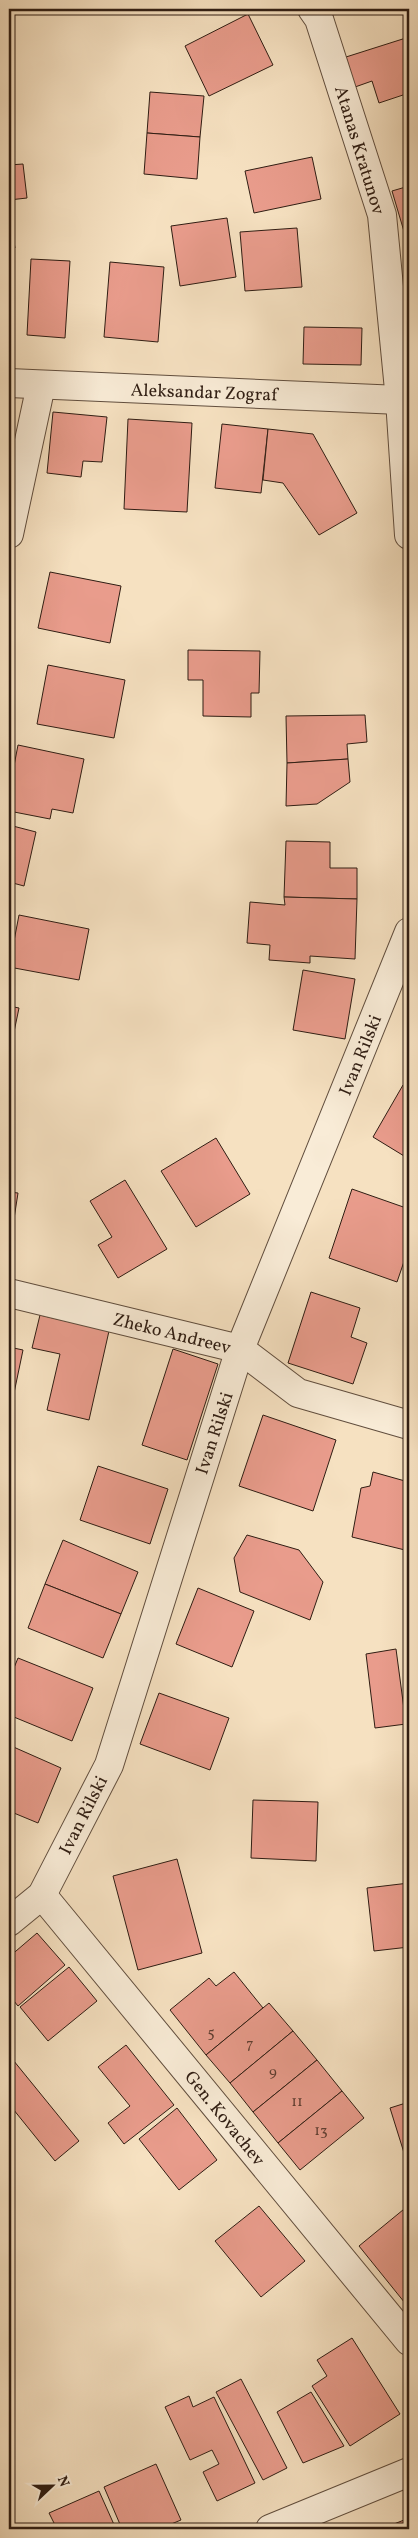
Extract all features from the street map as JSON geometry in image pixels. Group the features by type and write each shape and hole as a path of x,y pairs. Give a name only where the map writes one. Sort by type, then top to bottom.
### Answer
{"street":[{"name":"Atanas Kratunov","path":"312,9 319,19 382,215 405,397 409,535"},
{"name":"Aleksandar Zograf","path":"9,383 405,397"},
{"path":"9,534 41,385"},
{"name":"Ivan Rilski","path":"9,1922 42,1895 109,1764 240,1349 409,932"},
{"name":"Zheko Andreev","path":"9,1293 240,1349 298,1393 409,1425"},
{"name":"Gen. Kovachev","path":"42,1895 409,2341"},
{"path":"270,2529 409,2472"}],"building":[{"path":"248,14 273,65 209,96 185,46"},
{"path":"409,37 409,93 379,103 372,81 355,87 346,57"},
{"path":"150,92 204,96 200,137 147,133"},
{"path":"147,133 200,137 197,179 144,174"},
{"path":"312,157 321,199 254,213 245,171"},
{"path":"23,164 27,198 9,200 9,165"},
{"path":"409,186 409,245 408,245 392,191"},
{"path":"9,211 15,248 9,250"},
{"path":"227,218 236,277 180,286 171,226"},
{"path":"297,228 302,287 245,291 240,232"},
{"path":"31,259 70,261 65,338 27,335"},
{"path":"110,262 164,267 158,342 104,337"},
{"path":"304,327 362,328 361,365 303,364"},
{"path":"53,412 107,417 102,462 83,461 81,477 47,473"},
{"path":"128,419 192,423 187,512 124,509"},
{"path":"222,424 268,429 261,493 215,488"},
{"path":"268,429 313,434 357,513 319,535 283,483 263,480"},
{"path":"50,572 121,586 110,643 38,628"},
{"path":"188,650 260,651 259,693 251,693 251,717 203,716 203,680 188,680"},
{"path":"48,665 125,680 114,738 37,724"},
{"path":"365,715 367,742 347,744 348,759 287,763 286,716"},
{"path":"18,745 84,759 73,813 52,809 50,819 9,811 9,792"},
{"path":"348,759 350,782 317,804 286,806 287,763"},
{"path":"9,825 36,832 24,886 9,882"},
{"path":"286,841 330,842 330,868 357,868 357,899 284,897"},
{"path":"284,897 357,899 355,959 310,956 310,963 269,960 270,945 247,943 250,902 285,905"},
{"path":"19,915 89,929 79,980 9,967"},
{"path":"303,970 355,979 345,1039 293,1030"},
{"path":"9,1006 19,1008 9,1056"},
{"path":"403,1085 409,1088 409,1159 373,1137"},
{"path":"216,1138 250,1194 196,1227 161,1171"},
{"path":"125,1180 167,1249 118,1278 98,1245 112,1237 90,1201"},
{"path":"352,1189 409,1209 409,1247 397,1282 329,1258"},
{"path":"9,1192 18,1193 9,1251"},
{"path":"311,1292 360,1308 351,1337 367,1343 353,1384 288,1363"},
{"path":"40,1315 109,1331 89,1420 47,1410 60,1354 32,1348"},
{"path":"9,1347 23,1350 9,1417"},
{"path":"173,1349 218,1364 187,1460 142,1445"},
{"path":"263,1415 336,1440 313,1511 239,1486"},
{"path":"98,1466 168,1489 150,1544 80,1520"},
{"path":"373,1472 405,1481 407,1472 409,1473 409,1551 352,1537 361,1488 370,1486"},
{"path":"247,1535 299,1550 323,1582 310,1620 240,1592 234,1558"},
{"path":"63,1540 138,1572 121,1614 45,1584"},
{"path":"45,1584 121,1614 103,1658 28,1628"},
{"path":"198,1588 254,1611 232,1667 176,1644"},
{"path":"396,1649 406,1724 375,1728 366,1654"},
{"path":"18,1658 93,1688 72,1741 9,1715 9,1680"},
{"path":"159,1693 229,1718 210,1770 140,1744"},
{"path":"9,1745 61,1768 38,1823 9,1811"},
{"path":"253,1800 318,1802 316,1861 251,1858"},
{"path":"177,1859 202,1953 138,1970 113,1876"},
{"path":"409,1883 409,1947 374,1951 367,1888"},
{"path":"37,1933 65,1965 18,2006 9,1995 9,1957"},
{"path":"69,1967 97,2001 48,2041 20,2007"},
{"path":"234,1972 263,2008 206,2055 170,2010 209,1978 216,1986"},
{"path":"269,2003 293,2031 230,2083 206,2055"},
{"path":"293,2031 317,2060 253,2112 230,2083"},
{"path":"126,2045 174,2105 124,2144 108,2123 130,2106 98,2067"},
{"path":"9,2055 79,2141 55,2161 9,2104"},
{"path":"317,2060 342,2091 278,2143 253,2112"},
{"path":"342,2091 364,2118 300,2170 278,2143"},
{"path":"409,2102 409,2154 405,2156 390,2108"},
{"path":"177,2108 217,2160 179,2190 139,2139"},
{"path":"409,2205 409,2308 359,2246"},
{"path":"259,2206 305,2261 261,2297 215,2241"},
{"path":"352,2338 400,2414 350,2446 312,2386 327,2376 317,2360"},
{"path":"241,2379 287,2468 263,2480 216,2392"},
{"path":"311,2392 344,2446 303,2463 277,2412"},
{"path":"189,2396 193,2407 214,2397 255,2483 217,2501 203,2472 219,2464 212,2450 190,2460 165,2407"},
{"path":"156,2464 181,2520 159,2529 122,2529 104,2487"},
{"path":"99,2491 116,2529 57,2529 49,2513"},
{"path":"409,2518 409,2529 390,2529 389,2526"}]}
